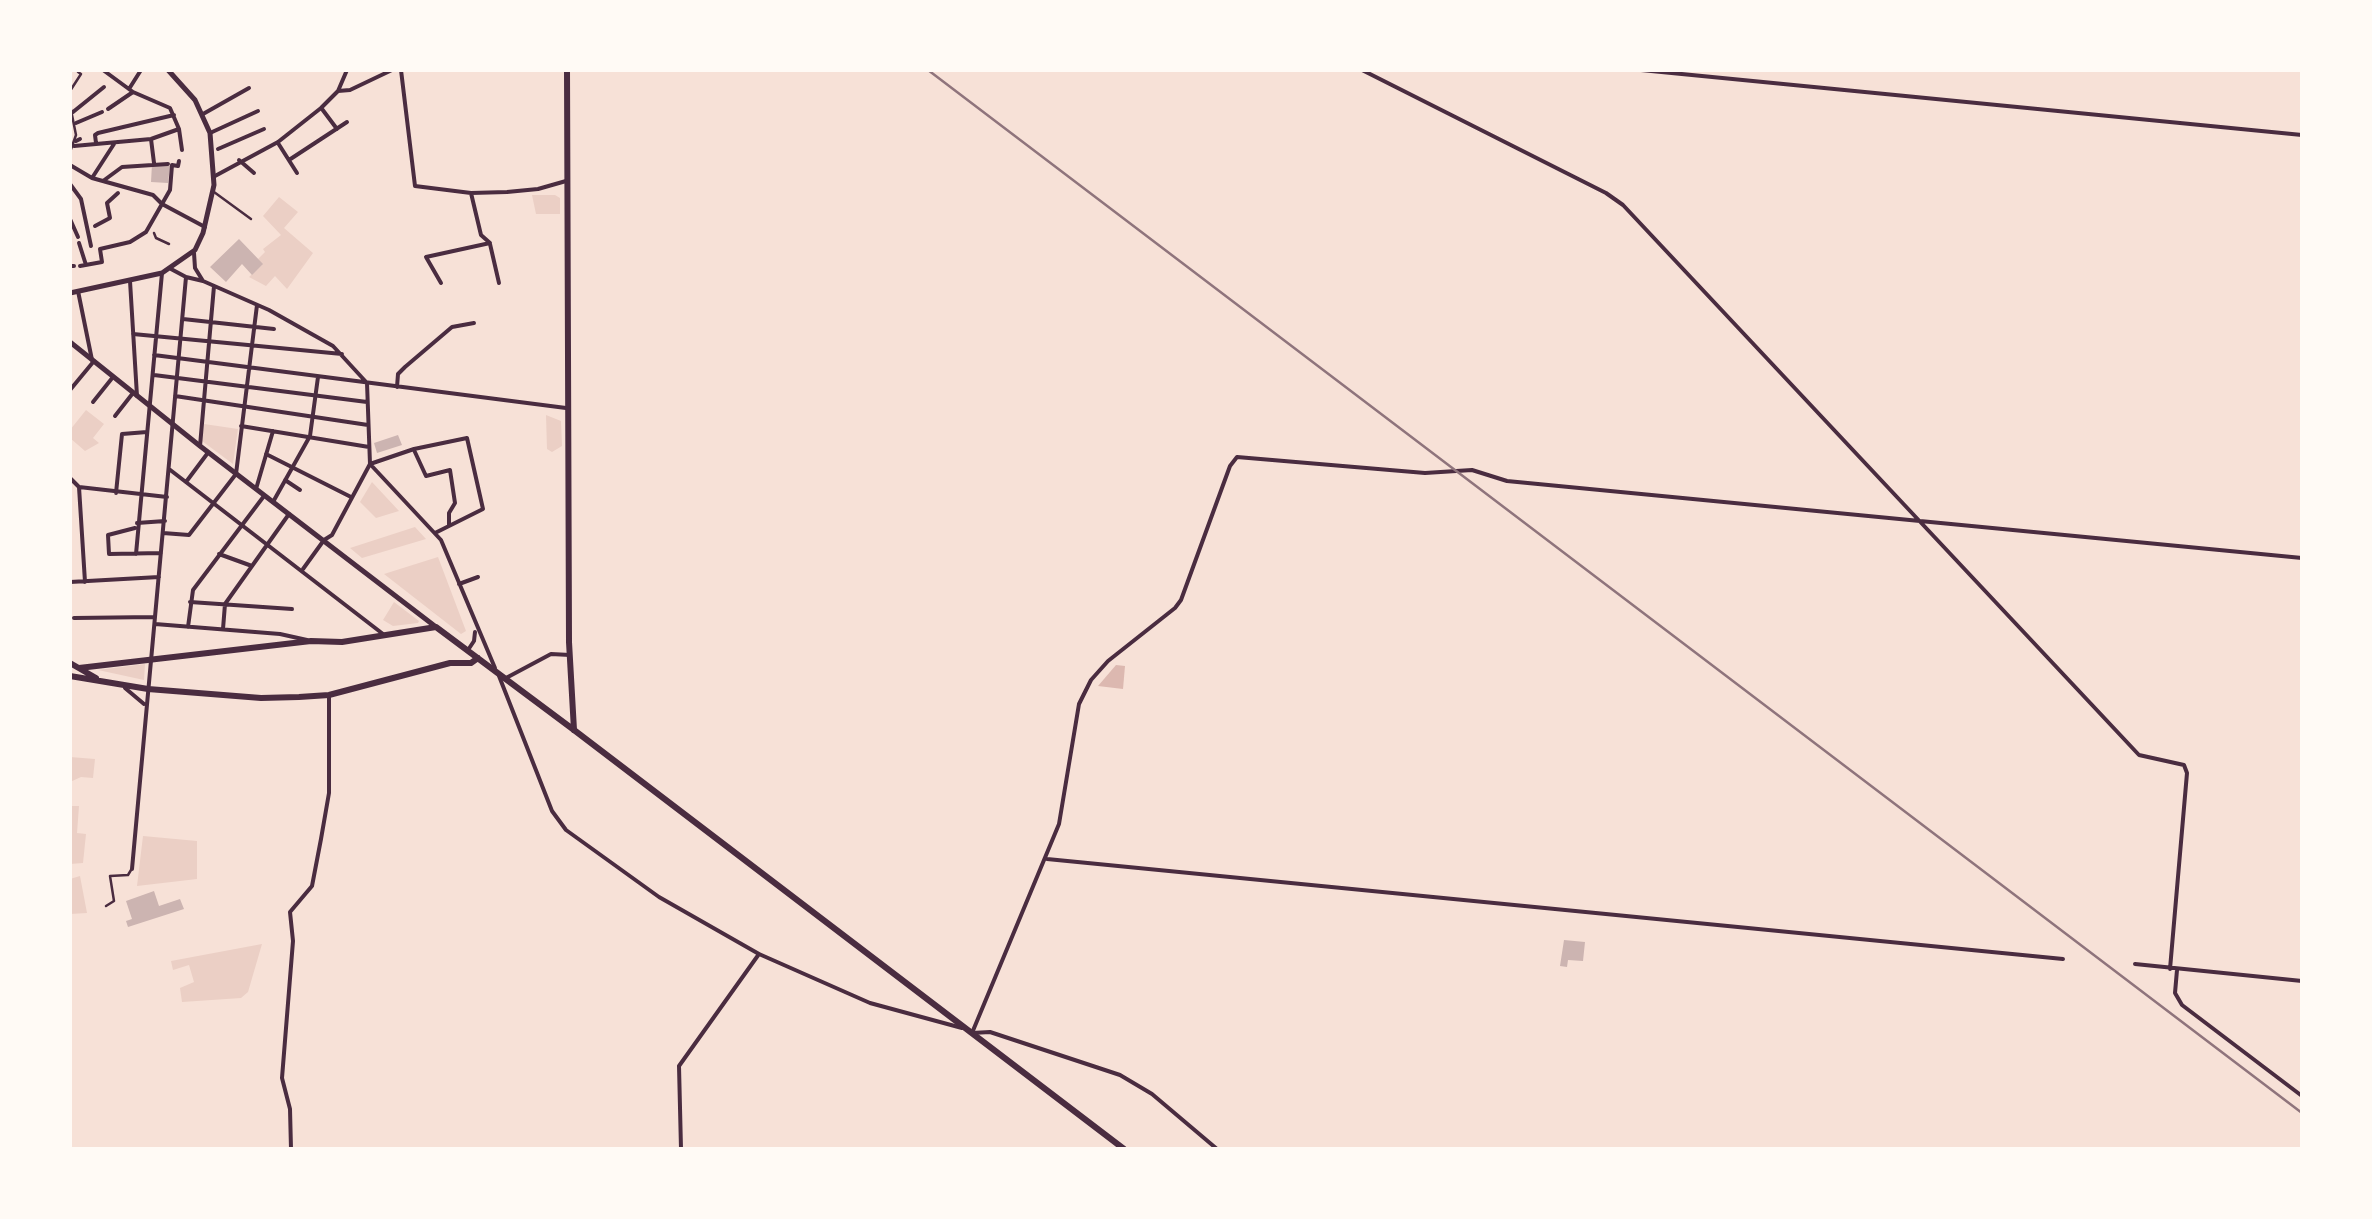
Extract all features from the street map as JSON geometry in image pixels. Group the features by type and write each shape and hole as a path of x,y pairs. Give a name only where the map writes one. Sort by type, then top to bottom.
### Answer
{"main road":[{"path":"570,70 566,181 574,730"},
{"path":"78,668 311,641 342,642 436,627 1124,1149"},
{"path":"450,663 458,654 458,643"},
{"path":"70,676 148,689 262,698 328,695 478,658"},
{"path":"70,663 101,681"}],"street":[{"path":"103,70 131,91 168,106 179,129 182,150"},
{"path":"76,123 105,110 131,91 141,70"},
{"path":"168,70 192,96 210,133 214,192 194,264 203,281"},
{"path":"215,176 278,142 321,108 338,91 346,70"},
{"path":"338,91 350,90 392,70"},
{"path":"401,70 414,186 471,193 538,189 566,181"},
{"path":"1362,70 1623,205 2139,756 2186,768 2170,969"},
{"path":"1641,70 2302,136"},
{"path":"73,112 112,77"},
{"path":"203,114 250,88"},
{"path":"70,105 77,143"},
{"path":"321,108 337,129"},
{"path":"210,133 258,110"},
{"path":"77,143 174,115"},
{"path":"289,160 347,122"},
{"path":"77,143 114,144 150,139 179,129"},
{"path":"218,150 264,129"},
{"path":"94,135 96,145"},
{"path":"150,139 154,163"},
{"path":"278,142 297,173"},
{"path":"92,178 114,144"},
{"path":"262,150 267,158"},
{"path":"239,160 254,173"},
{"path":"70,220 79,240 78,266 102,262 100,249 130,242 150,228 170,190 172,165 178,166 180,161"},
{"path":"103,181 122,167 168,164"},
{"path":"70,168 119,190 153,195 204,230"},
{"path":"70,184 81,199 91,246"},
{"path":"94,226 110,218 107,202 119,190"},
{"path":"214,192 251,219"},
{"path":"471,193 481,234 490,243 499,283"},
{"path":"440,283 426,257 490,243"},
{"path":"93,360 74,292 162,273 195,250"},
{"path":"171,268 186,278 203,281 256,305 344,354 367,383 370,464 332,534 302,570"},
{"path":"136,554 162,273"},
{"path":"106,906 114,901 110,876 128,875 132,869 186,278"},
{"path":"115,416 135,395 130,281"},
{"path":"200,446 214,286"},
{"path":"163,533 189,536 236,474 256,305"},
{"path":"183,319 274,329"},
{"path":"397,386 398,374 416,356 452,327 474,322"},
{"path":"133,334 344,354"},
{"path":"71,345 436,627"},
{"path":"154,355 569,408"},
{"path":"70,390 93,360"},
{"path":"152,374 368,402"},
{"path":"273,502 310,436 318,376"},
{"path":"93,402 113,377"},
{"path":"175,396 368,424"},
{"path":"241,426 369,447"},
{"path":"256,489 273,431"},
{"path":"116,493 122,434 147,432"},
{"path":"370,464 414,449 468,438 483,509 435,533"},
{"path":"414,449 426,476 450,470 456,502 449,526"},
{"path":"186,482 208,452"},
{"path":"266,454 351,496"},
{"path":"969,1031 1047,859 1064,810 1080,704 1091,680 1181,600 1230,466 1237,457 1425,474 1472,470 1507,480 2302,558"},
{"path":"370,464 435,533 475,628 501,675 558,822 658,897 759,954 870,1002 969,1031 990,1032 1120,1075 1152,1094 1217,1149"},
{"path":"169,469 386,636"},
{"path":"70,478 80,487 167,498"},
{"path":"285,480 300,490"},
{"path":"80,487 85,582"},
{"path":"188,627 193,590 264,495"},
{"path":"223,629 225,604 290,514"},
{"path":"161,554 109,554 108,535 165,520"},
{"path":"455,523 464,531"},
{"path":"219,554 252,566"},
{"path":"70,582 159,577"},
{"path":"458,584 478,577"},
{"path":"190,602 292,608"},
{"path":"74,618 155,616"},
{"path":"155,624 280,634 311,641"},
{"path":"468,650 475,628"},
{"path":"478,658 484,644"},
{"path":"501,675 551,654 570,655"},
{"path":"120,684 137,695 146,709"},
{"path":"291,1149 290,1109 282,1078 293,941 290,912 312,886 322,839 330,793 328,695"},
{"path":"1047,859 2063,959"},
{"path":"681,1149 679,1066 759,954"},
{"path":"2135,964 2302,981"},
{"path":"2177,970 2175,993 2182,1005 2302,1096"}],"path":[{"path":"70,92 81,74 78,72"},
{"path":"153,232 169,244"}],"shaded area":[{"path":"532,195 560,198 560,214 536,214"},
{"path":"279,197 298,212 284,228 313,253 287,289 275,276 266,286 249,277 262,265 258,259 265,252 263,249 281,235 263,216"},
{"path":"86,410 104,424 93,438 99,443 85,451 70,438 70,430"},
{"path":"546,415 561,421 562,446 552,452 547,449"},
{"path":"204,424 238,429 233,464 202,441"},
{"path":"372,482 399,511 376,518 360,502"},
{"path":"415,527 426,539 362,558 350,548"},
{"path":"438,557 466,631 461,634 384,574"},
{"path":"394,602 418,623 393,626 383,620"},
{"path":"145,664 144,680 98,670 137,665"},
{"path":"1116,665 1125,666 1123,689 1098,686"},
{"path":"70,757 95,759 93,778 81,777 70,782"},
{"path":"70,806 79,806 77,833 86,834 83,863 70,864"},
{"path":"143,836 197,841 197,879 137,886"},
{"path":"80,876 87,913 70,914 70,879"},
{"path":"262,944 248,992 241,998 182,1002 180,988 194,982 189,965 173,970 171,961"}],"building":[{"path":"152,164 170,166 168,183 151,182"},
{"path":"239,239 263,264 252,275 242,264 226,282 210,267"},
{"path":"398,435 402,445 377,453 374,443"},
{"path":"154,891 159,906 180,899 184,909 128,927 126,921 132,919 126,901"},
{"path":"1564,940 1585,942 1583,961 1568,960 1567,967 1560,966"}],"railway":[{"path":"928,70 2302,1113"}]}
